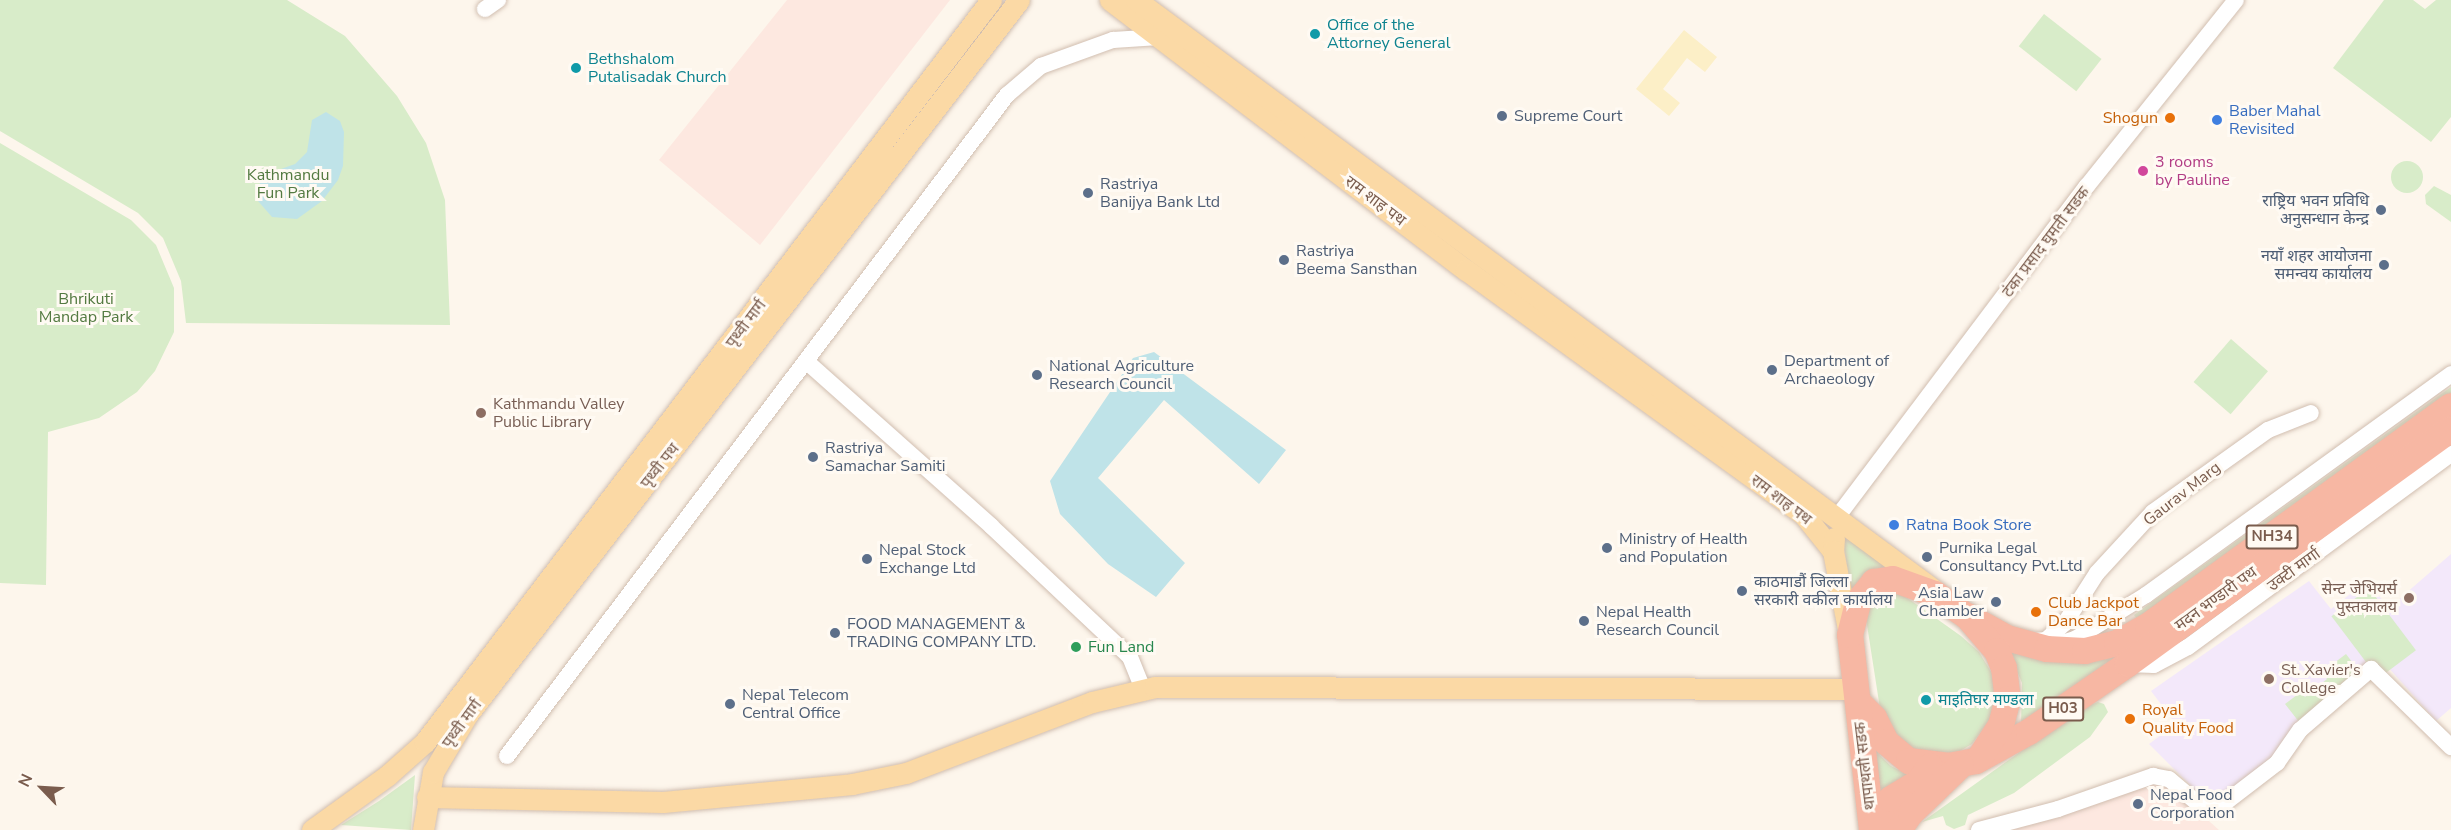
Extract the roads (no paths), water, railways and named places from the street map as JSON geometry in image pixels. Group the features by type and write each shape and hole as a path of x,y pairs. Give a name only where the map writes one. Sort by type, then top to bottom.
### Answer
{"highway":[{"name":"मदन भण्डारी पथ","path":"1962,611 2030,645 2085,651 2117,643 2148,626 2451,406"},
{"name":"मदन भण्डारी पथ","path":"1968,763 2029,732 2137,657 2451,429"},
{"path":"1899,830 1911,813 1968,763 2001,725 2007,684 1997,651 1962,611 1913,585 1881,580 1865,590 1850,635 1857,695 1874,717 1894,750 1909,761 1930,766 1968,763"},
{"name":"थापाथली सडक","path":"1857,695 1872,830"},
{"path":"1872,830 1887,803 1919,782 1930,766"}],"main road":[{"name":"पृथ्वी मार्ग","path":"423,830 427,797 440,755 505,652 763,317 991,0"},
{"name":"पृथ्वी मार्ग","path":"798,269 1019,0"},
{"name":"राम शाह पथ","path":"1110,0 1466,270 1804,515 1820,531 1833,552"},
{"name":"राम शाह पथ","path":"1136,0 1838,516 1833,552"},
{"path":"1838,516 1962,611"},
{"path":"1833,552 1850,635"},
{"path":"312,830 388,775 425,742 505,652"},
{"path":"427,797 663,802 852,784 906,773 1092,702 1149,688 1218,684 1857,695"}],"street":[{"name":"टंका प्रसाद घुमती सडक","path":"1838,516 1859,485 2087,186 2235,0"},
{"path":"507,756 1022,79 1041,66 1113,40 1159,37"},
{"path":"809,357 1130,657 1149,688"},
{"path":"2030,645 2063,644 2105,622 2451,374"},
{"name":"Gaurav Marg","path":"2030,645 2046,640 2065,623 2097,573 2153,512 2268,430 2311,413"},
{"name":"उक्टी मार्गा","path":"2137,657 2154,665 2188,647 2451,454"},
{"path":"1855,529 1850,505 1859,485"},
{"path":"1979,830 2058,809 2153,776 2169,779 2202,807 2222,806 2277,763 2300,730 2371,669 2451,747"}],"water":[{"path":"326,112 340,121 344,132 343,166 338,180 322,201 297,219 272,217 258,201 260,182 267,174 295,164 307,152 312,120"},
{"path":"1154,352 1286,450 1259,484 1164,400 1098,478 1185,563 1156,597 1108,564 1060,514 1050,481 1133,358"}],"place":[{"name":"Office of the Attorney General","path":"1315,34"},
{"name":"Bethshalom Putalisadak Church","path":"576,68"},
{"name":"Supreme Court","path":"1502,116"},
{"name":"Shogun","path":"2170,118"},
{"name":"Baber Mahal Revisited","path":"2217,120"},
{"name":"3 rooms by Pauline","path":"2143,171"},
{"name":"Rastriya Banijya Bank Ltd","path":"1088,193"},
{"name":"राष्ट्रिय भवन प्रविधि अनुसन्धान केन्द्र","path":"2381,210"},
{"name":"Rastriya Beema Sansthan","path":"1284,260"},
{"name":"नयाँ शहर आयोजना समन्वय कार्यालय","path":"2384,265"},
{"name":"Department of Archaeology","path":"1772,370"},
{"name":"National Agriculture Research Council","path":"1037,375"},
{"name":"Kathmandu Valley Public Library","path":"481,413"},
{"name":"Rastriya Samachar Samiti","path":"813,457"},
{"name":"Ratna Book Store","path":"1894,525"},
{"name":"Ministry of Health and Population","path":"1607,548"},
{"name":"Purnika Legal Consultancy Pvt.Ltd","path":"1927,557"},
{"name":"Nepal Stock Exchange Ltd","path":"867,559"},
{"name":"काठमाडौं जिल्ला सरकारी वकील कार्यालय","path":"1742,591"},
{"name":"सेन्ट जेभियर्स पुस्तकालय","path":"2409,598"},
{"name":"Asia Law Chamber","path":"1996,602"},
{"name":"Club Jackpot Dance Bar","path":"2036,612"},
{"name":"Nepal Health Research Council","path":"1584,621"},
{"name":"FOOD MANAGEMENT & TRADING COMPANY LTD.","path":"835,633"},
{"name":"Fun Land","path":"1076,647"},
{"name":"St. Xavier's College","path":"2269,679"},
{"name":"माइतिघर मण्डला","path":"1926,700"},
{"name":"Nepal Telecom Central Office","path":"730,704"},
{"name":"Royal Quality Food","path":"2130,719"},
{"name":"Nepal Food Corporation","path":"2138,804"}],"park label":[{"name":"Kathmandu Fun Park","path":"288,184"},
{"name":"Bhrikuti Mandap Park","path":"86,308"}]}
